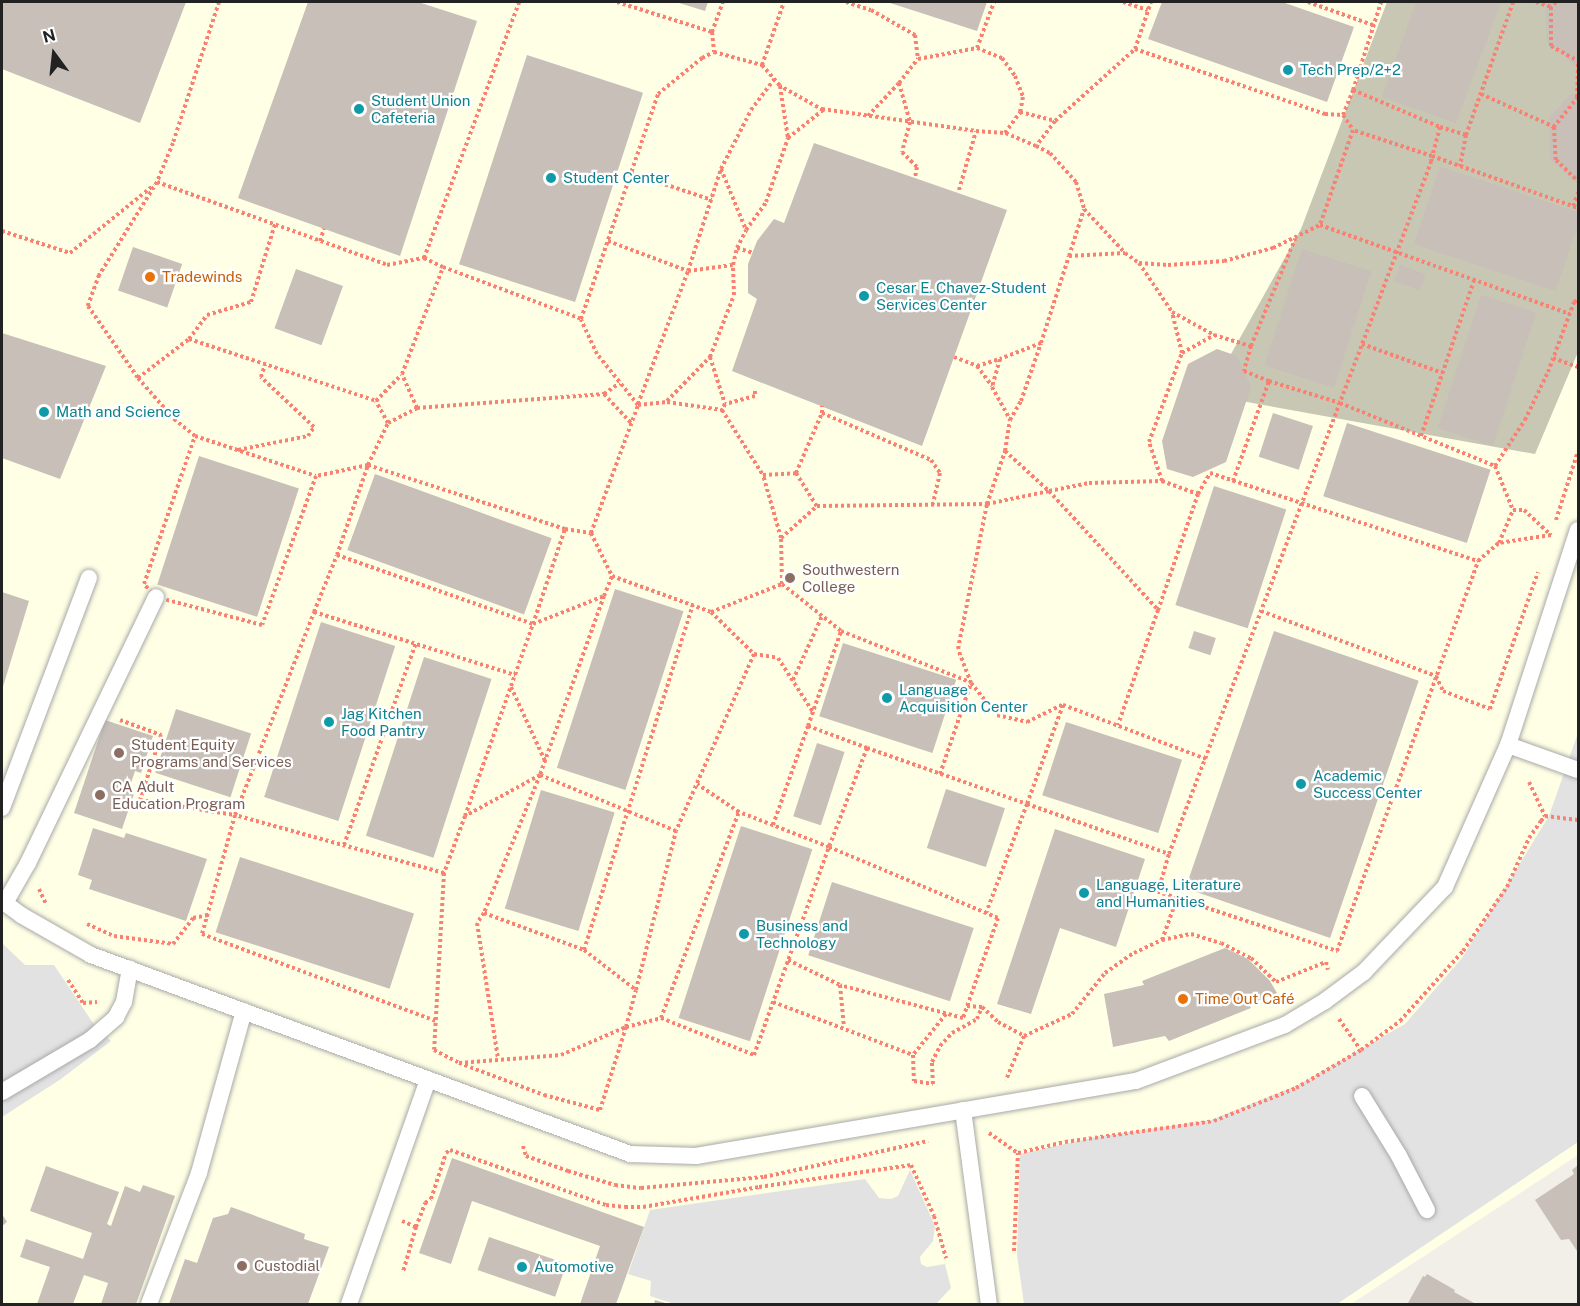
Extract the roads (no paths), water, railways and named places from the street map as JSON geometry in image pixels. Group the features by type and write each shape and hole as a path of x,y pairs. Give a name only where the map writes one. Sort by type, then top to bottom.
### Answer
{"lane":[{"path":"156,597 28,863 3,902 91,955 428,1080 630,1154 696,1156 1136,1081 1285,1025 1325,1001 1364,972 1445,887 1508,745 1578,530"},
{"path":"2,808 88,578"},
{"path":"1508,745 1578,770"},
{"path":"2,1092 90,1040 116,1017 124,1002 129,969"},
{"path":"149,1305 199,1173 244,1011"},
{"path":"349,1305 428,1080"},
{"path":"1362,1096 1399,1156 1427,1210"},
{"path":"963,1110 989,1305"}],"place":[{"name":"Tech Prep/2+2","path":"1288,70"},
{"name":"Student Union Cafeteria","path":"359,109"},
{"name":"Student Center","path":"551,178"},
{"name":"Tradewinds","path":"150,277"},
{"name":"Cesar E. Chavez-Student Services Center","path":"864,296"},
{"name":"Math and Science","path":"44,412"},
{"name":"Southwestern College","path":"790,578"},
{"name":"Language Acquisition Center","path":"887,698"},
{"name":"Jag Kitchen Food Pantry","path":"329,722"},
{"name":"Student Equity Programs and Services","path":"119,753"},
{"name":"Academic Success Center","path":"1301,784"},
{"name":"CA Adult Education Program","path":"100,795"},
{"name":"Language, Literature and Humanities","path":"1084,893"},
{"name":"Business and Technology","path":"744,934"},
{"name":"Time Out Café","path":"1183,999"},
{"name":"Custodial","path":"242,1266"},
{"name":"Automotive","path":"522,1267"}]}
